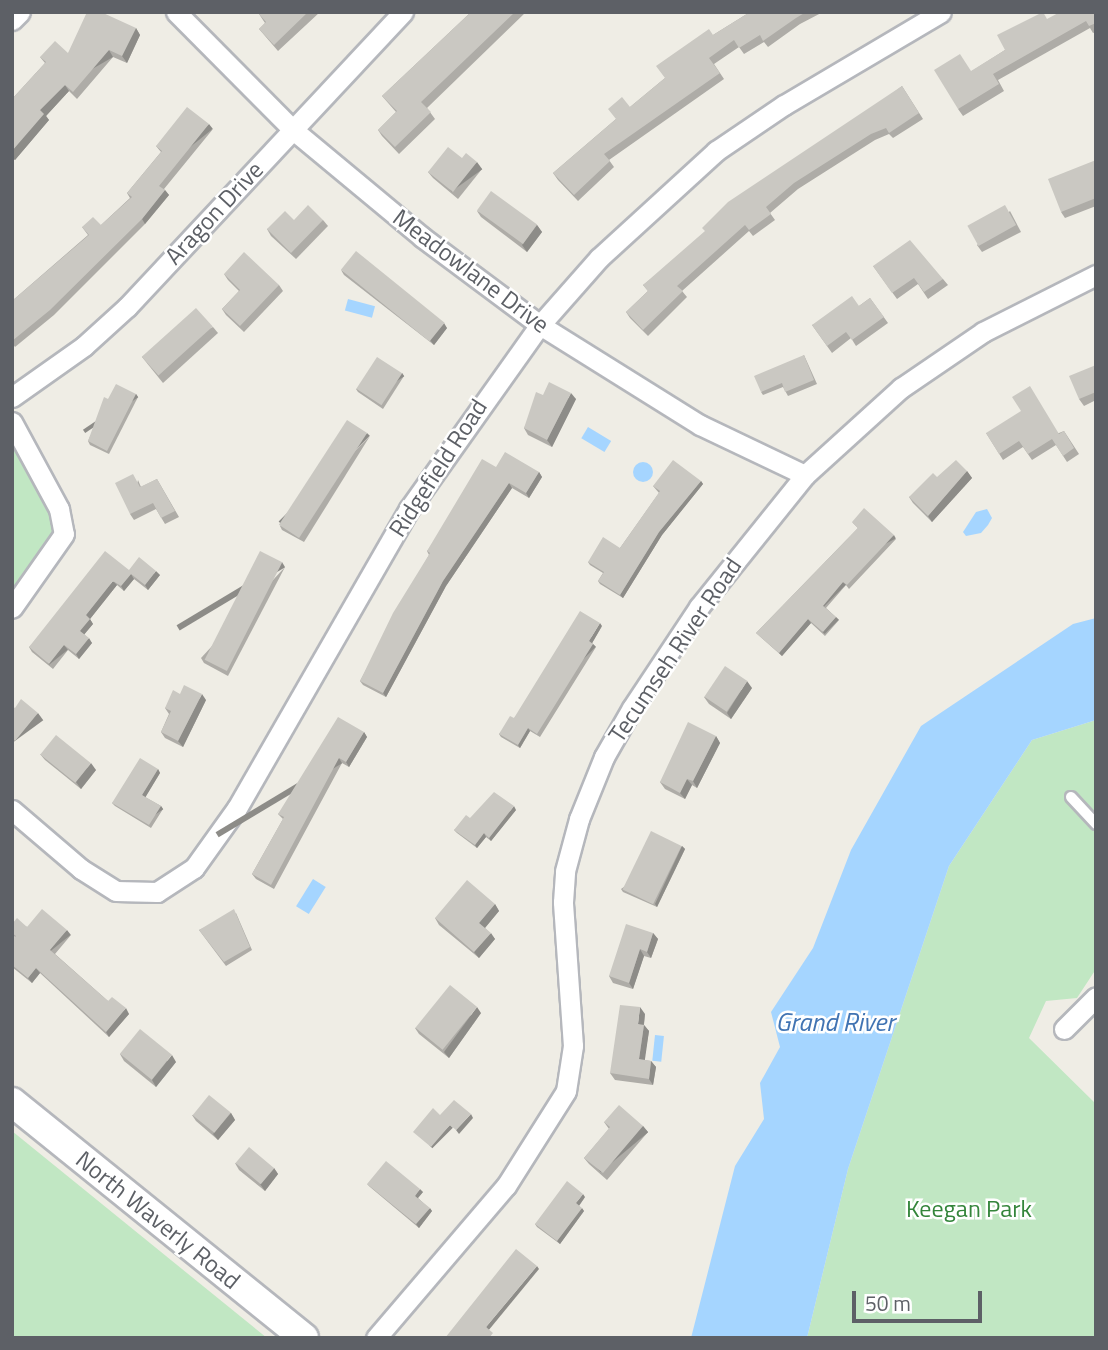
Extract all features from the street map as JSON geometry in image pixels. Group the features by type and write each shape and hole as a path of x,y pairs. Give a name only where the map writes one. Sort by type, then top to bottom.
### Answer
{"main road":[{"name":"North Waverly Road","path":"12,1102 304,1338"}],"street":[{"path":"12,20 20,12"},
{"name":"Meadowlane Drive","path":"176,12 292,129 422,237 540,324 700,425 805,475"},
{"name":"Aragon Drive","path":"12,397 84,346 127,307 403,12"},
{"name":"Ridgefield Road","path":"12,810 80,869 116,891 157,892 194,868 237,808 422,489 540,324 653,205 716,151 784,105 941,12"},
{"name":"Tecumseh River Road","path":"376,1338 489,1207 558,1108 566,1091 573,1046 563,902 565,871 589,792 632,708 699,607 805,475 912,380 1023,309 1096,275"},
{"path":"12,422 59,509 64,534 12,608"},
{"path":"1064,1029 1096,997"}],"lane":[{"path":"1071,797 1096,824"}],"green space":[{"path":"12,445 48,509 55,532 12,589"},
{"name":"Keegan Park","path":"1096,720 1096,969 1077,998 1046,1001 1029,1038 1096,1104 1096,1338 807,1338 848,1169 949,866 1032,740"},
{"path":"12,1131 267,1338 12,1338"}],"water":[{"path":"348,299 375,306 372,318 345,311"},
{"path":"588,427 611,441 604,452 581,438"},
{"path":"643,462 650,465 653,472 650,479 643,482 636,479 633,472 636,465"},
{"path":"987,509 992,518 988,525 981,533 966,536 963,532 976,512"},
{"name":"Grand River","path":"1096,618 1096,720 1032,740 949,866 848,1169 807,1338 691,1338 735,1166 764,1119 760,1083 780,1047 771,1012 813,948 851,850 921,726 1073,624"},
{"path":"313,879 326,887 309,914 296,906"},
{"path":"655,1035 664,1036 661,1062 652,1061"}],"building":[{"path":"87,12 101,12 136,28 122,56 109,50 73,92 65,85 40,110 44,114 12,151 12,99 46,62 40,57 55,41 68,53"},
{"path":"308,12 274,45 259,29 266,22 259,14"},
{"path":"471,12 515,12 421,102 431,112 395,147 378,130 397,111 382,96"},
{"path":"750,12 806,12 763,41 760,35 739,48 734,40 709,58 720,73 604,154 610,161 574,195 553,173 616,119 608,109 622,97 630,107 665,78 656,66 709,29 713,35"},
{"path":"1043,12 1047,19 1060,12 1096,12 1096,23 1089,26 1086,21 993,74 999,84 958,109 934,70 960,54 971,71 1005,50 997,35"},
{"path":"902,86 919,113 889,133 886,128 871,134 794,183 766,207 771,214 749,230 745,225 677,286 683,291 643,330 626,312 648,291 643,285 705,231 702,228 728,202"},
{"path":"187,107 209,124 159,186 165,190 142,219 50,310 12,341 12,301 89,235 82,227 93,217 101,225 132,197 127,193 162,151 156,146"},
{"path":"448,147 462,158 466,153 477,162 453,192 428,172"},
{"path":"1096,160 1096,198 1061,212 1048,179"},
{"path":"491,191 537,225 523,244 477,210"},
{"path":"308,205 323,220 291,253 267,229 285,211 294,220"},
{"path":"1005,205 1016,225 979,246 967,226"},
{"path":"910,240 943,279 924,292 914,278 892,293 873,266"},
{"path":"356,251 445,323 429,341 341,270"},
{"path":"244,252 279,285 240,326 222,309 240,290 224,274"},
{"path":"852,296 859,306 870,298 884,317 852,340 846,332 827,346 812,325"},
{"path":"196,308 213,327 158,375 142,357"},
{"path":"804,355 814,380 785,392 782,383 761,392 754,376"},
{"path":"377,357 402,373 381,405 356,389"},
{"path":"1096,365 1096,392 1079,399 1069,376"},
{"path":"549,382 571,393 547,440 524,428 536,392 543,395"},
{"path":"116,384 136,394 107,451 88,441 104,397 108,399"},
{"path":"1030,386 1059,434 1064,431 1074,448 1063,456 1052,439 1028,454 1019,441 999,454 986,433 1021,411 1012,397"},
{"path":"347,420 367,433 299,538 279,525"},
{"path":"505,452 539,472 526,493 509,483 443,581 383,693 360,681 393,613 430,553 427,551 482,459 496,467"},
{"path":"673,460 701,481 659,532 620,595 598,581 604,572 588,562 603,537 620,548 660,491 653,486"},
{"path":"956,460 967,471 928,516 909,497 933,473 937,477"},
{"path":"133,474 140,487 157,479 175,511 161,518 153,503 130,514 115,483"},
{"path":"864,508 894,535 847,585 843,582 823,606 836,617 823,632 808,619 779,653 756,633 858,528 852,522"},
{"path":"105,551 129,570 139,557 156,571 145,585 131,574 121,586 113,581 86,615 90,619 80,631 89,638 76,654 64,645 49,664 29,647"},
{"path":"260,551 282,562 227,671 205,660"},
{"path":"580,611 600,623 589,641 593,644 537,734 528,728 518,745 499,734 510,716 514,718"},
{"path":"725,666 747,681 727,712 704,697"},
{"path":"184,685 202,694 178,741 161,732 171,711 165,708 173,690 180,694"},
{"path":"21,699 38,713 15,741 12,739 12,706 15,708"},
{"path":"338,717 364,732 346,762 339,758 271,885 252,874 284,817 278,814"},
{"path":"688,722 716,736 693,781 687,779 680,793 660,782"},
{"path":"56,735 91,763 75,783 40,754"},
{"path":"140,758 158,769 142,795 161,806 149,825 112,803"},
{"path":"494,792 514,806 489,838 484,833 475,845 454,830 466,815 470,818"},
{"path":"651,831 682,846 653,904 623,889"},
{"path":"467,880 495,904 479,923 491,933 474,952 435,918"},
{"path":"42,909 67,930 50,950 108,1001 112,997 126,1008 106,1032 36,968 28,978 12,965 12,940 16,936 12,933 12,924 17,918 27,927"},
{"path":"234,909 250,947 224,962 199,930"},
{"path":"626,924 653,933 647,952 640,949 629,983 609,976"},
{"path":"450,985 477,1007 443,1050 415,1028"},
{"path":"620,1005 640,1007 638,1024 644,1025 639,1059 651,1061 649,1079 610,1073"},
{"path":"140,1029 172,1055 152,1080 120,1054"},
{"path":"209,1095 231,1113 214,1133 193,1115"},
{"path":"454,1100 471,1114 456,1130 450,1125 431,1147 413,1132 433,1108 440,1115"},
{"path":"619,1105 643,1126 603,1173 584,1158 610,1127 604,1122"},
{"path":"249,1147 274,1168 261,1184 236,1163"},
{"path":"386,1161 420,1189 415,1196 430,1208 416,1224 367,1184"},
{"path":"567,1181 583,1194 576,1203 582,1208 557,1241 535,1224"},
{"path":"516,1249 537,1266 486,1327 493,1333 489,1338 445,1338"}]}
